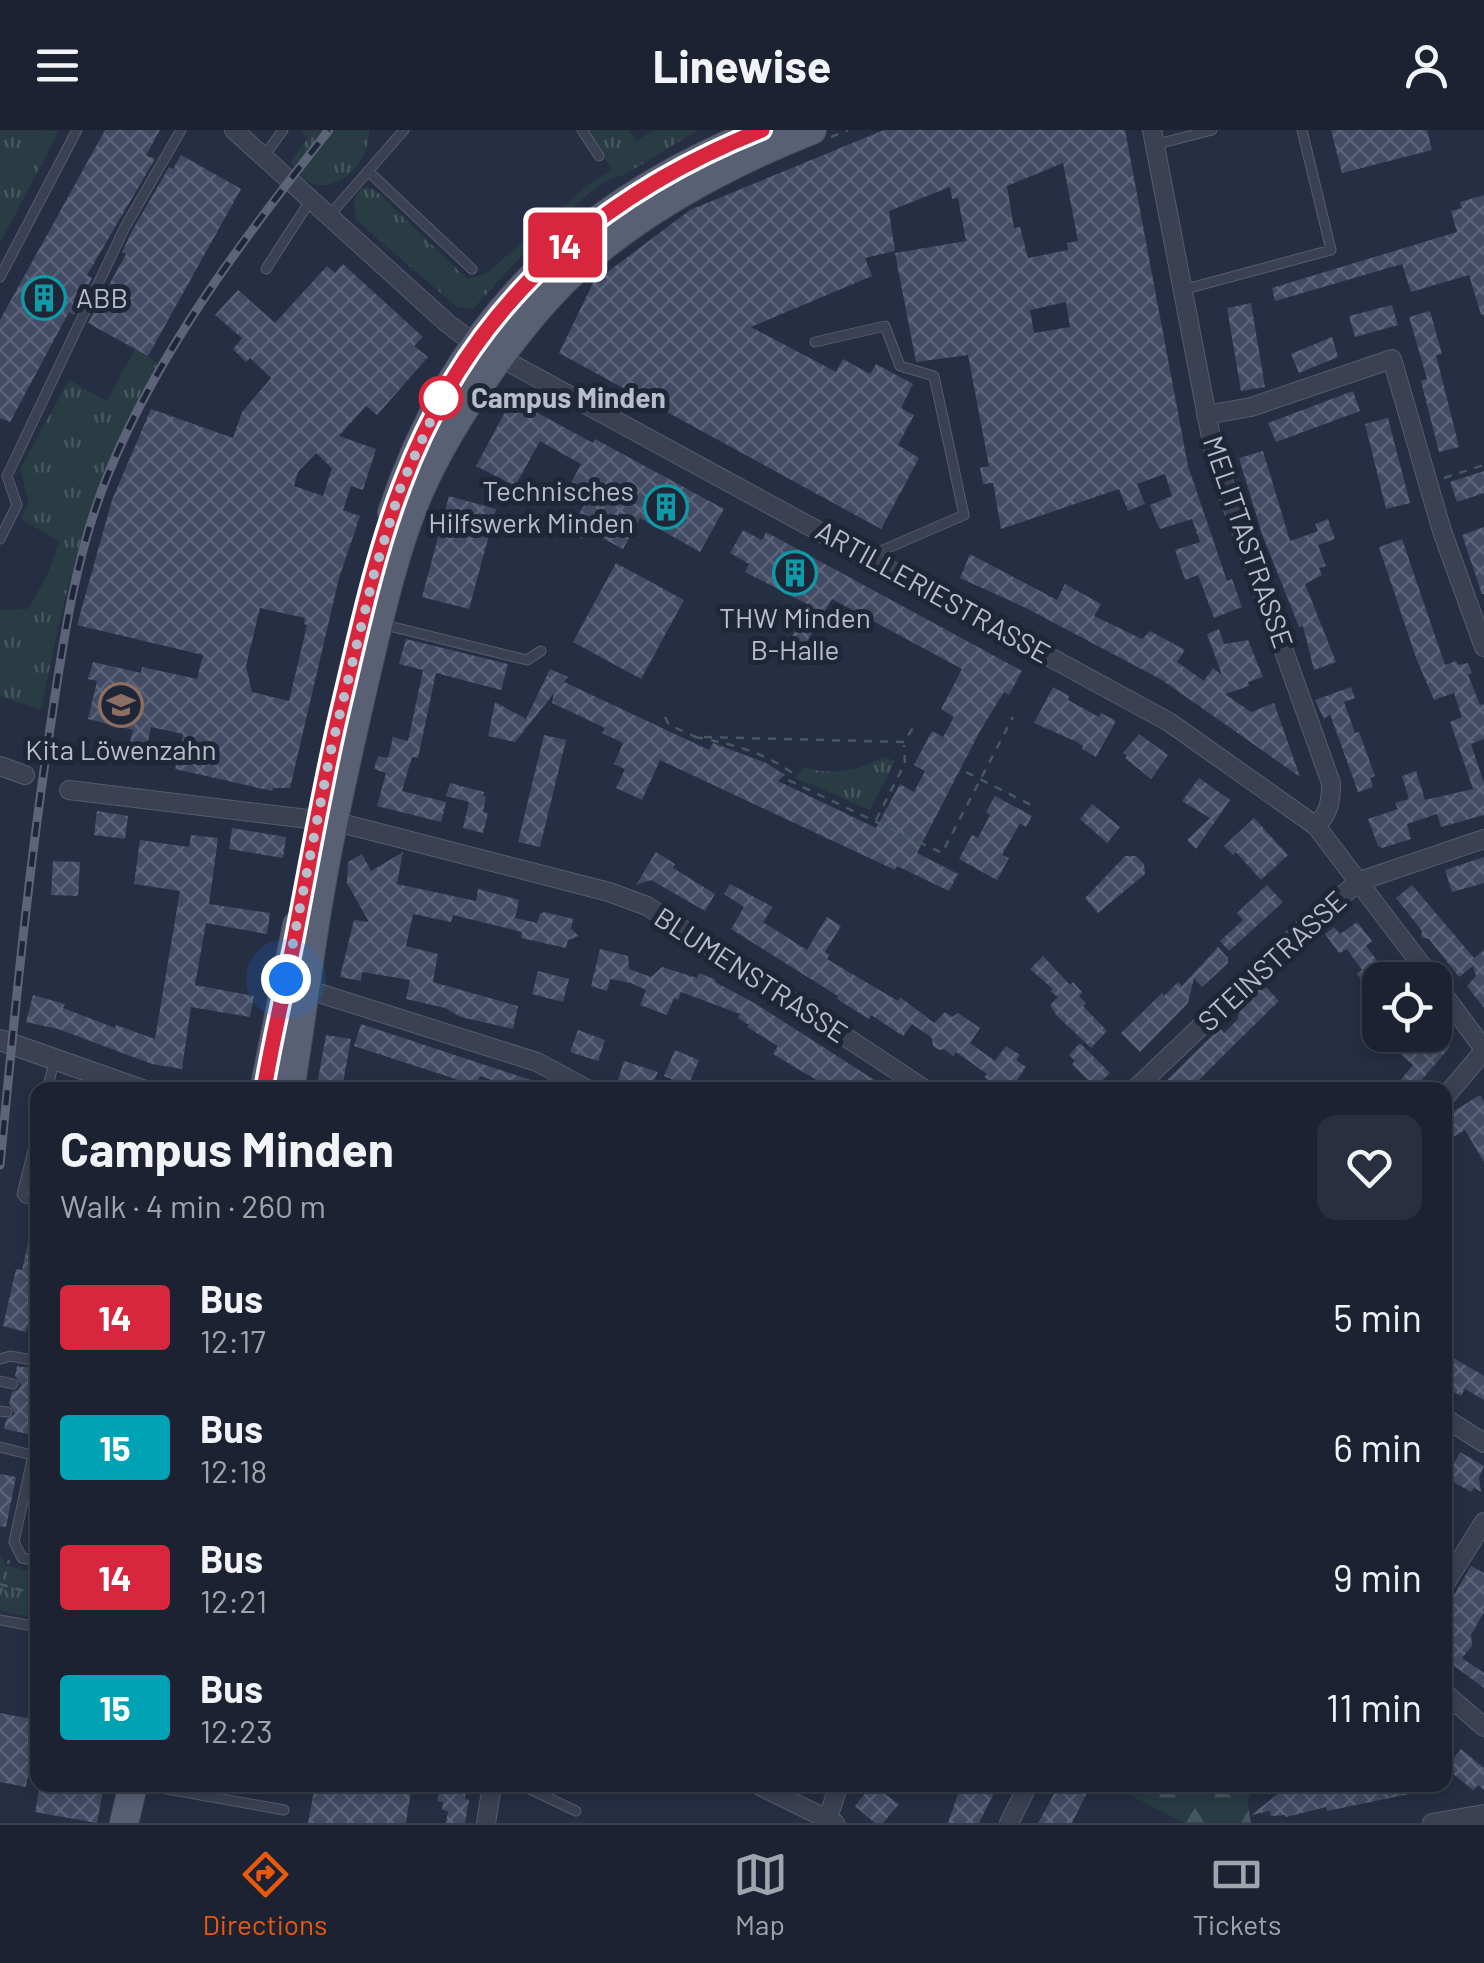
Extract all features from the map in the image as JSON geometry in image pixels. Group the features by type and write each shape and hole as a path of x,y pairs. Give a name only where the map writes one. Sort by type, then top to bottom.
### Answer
{"main road":[{"path":"266,1082 325,821 365,609 401,486 437,405 476,344 526,283 590,224 676,168 762,130"},
{"path":"291,1082 325,821 378,623 418,494 441,449 500,359 558,286 629,226 726,166 812,130"},
{"path":"124,1823 131,1792"},
{"path":"145,1823 150,1792"}],"street":[{"name":"ARTILLERIESTRASSE","path":"234,130 476,344 1169,722 1316,826 1419,962"},
{"name":"MELITTASTRASSE","path":"1153,138 1215,458 1331,783 1331,803 1326,817 1316,826"},
{"path":"1206,415 1251,408 1392,359 1428,483 1484,646"},
{"path":"0,766 25,775"},
{"name":"BLUMENSTRASSE","path":"68,790 325,821 609,892 647,906 914,1082"},
{"name":"STEINSTRASSE","path":"1142,1082 1318,915 1360,881 1484,839"},
{"path":"306,989 537,1062 574,1082"},
{"name":"ARTILLERIESTRASSE","path":"1452,1006 1484,1050"},
{"path":"0,1040 119,1082"},
{"path":"1452,1089 1484,1050"},
{"path":"1452,1422 1484,1443"},
{"path":"1452,1573 1484,1522"},
{"path":"1452,1699 1484,1728"},
{"path":"486,1823 491,1792"},
{"path":"772,1792 829,1821 837,1792"},
{"path":"1009,1823 1024,1792"},
{"path":"1432,1823 1484,1814"}],"lane":[{"path":"2,270 77,130"},
{"path":"0,539 16,505 7,476 125,227 181,130"},
{"path":"264,156 284,130"},
{"path":"328,216 404,130"},
{"path":"582,130 599,156"},
{"path":"1153,138 1212,130"},
{"path":"1182,290 1331,250 1302,130"},
{"path":"368,171 472,269"},
{"path":"266,269 310,201"},
{"path":"815,342 884,326 900,366 934,376 964,514 867,556"},
{"path":"378,623 527,660 541,650"},
{"path":"49,1082 54,1059"},
{"path":"30,1162 22,1194 30,1199"},
{"path":"0,1359 10,1356 30,1360"},
{"path":"0,1380 13,1384"},
{"path":"0,1447 30,1455"},
{"path":"30,1476 14,1542 22,1558 30,1560"},
{"path":"0,1620 30,1626"},
{"path":"184,1792 284,1810"},
{"path":"536,1792 576,1811"}],"path":[{"path":"1428,483 1484,465"},
{"path":"665,717 669,726 695,737 744,747 772,759 791,772 788,780 942,853 1013,716"},
{"path":"875,821 904,763 904,742 916,723"},
{"path":"695,737 904,742"},
{"path":"966,772 1035,807"},
{"path":"0,1595 5,1565 16,1551"},
{"path":"1,1585 30,1593"}],"green space":[{"path":"0,130 59,131 0,243"},
{"path":"301,130 370,130 365,151 349,174 339,181 317,185 298,173 291,161 308,138"},
{"path":"588,130 629,130 636,141 654,130 698,130 626,174 607,180 586,196 532,244 473,309 457,307 356,220 354,200 367,187 376,191 468,279 486,274 588,185 612,170"},
{"path":"135,349 158,363 116,445 93,502 67,590 41,710 0,696 0,610 28,609 49,572 59,541 21,519 29,502 20,469 69,380 107,401"},
{"path":"884,757 895,761 870,810 796,778 804,767 845,771"},
{"path":"0,1553 5,1565 30,1571 30,1617 0,1611"},
{"path":"1252,1792 1247,1800 1251,1823 1185,1823 1129,1795"}],"building":[{"name":"ABB","path":"105,130 160,130 146,155 155,159 87,275 92,278 74,315 69,312 10,422 0,418 0,320"},
{"path":"884,130 1125,130 1188,466 1227,581 1232,579 1242,607 1214,618 1198,575 1185,580 1175,550 1200,542 1192,519 1160,529 1150,505 1172,496 1165,474 1137,484 1145,504 1128,511 1119,489 1001,529 993,483 983,484 980,468 989,466 968,355 916,362 895,253 966,241 958,198 952,199 950,187 889,211 895,251 865,258 872,276 751,327 836,372 843,359 870,374 876,364 913,384 901,408 914,415 898,445 919,458 881,529 559,353 593,283 690,210","holes":["1063,163 1078,241 1067,243 1068,250 1028,258 1020,227 1014,228 1007,186","1066,302 1070,327 1034,333 1030,310"]},
{"path":"1331,130 1427,130 1432,150 1342,173"},
{"name":"ABB","path":"181,155 241,189 148,356 88,323 126,254 122,252 132,231 169,167 173,169"},
{"path":"1484,195 1484,315 1469,275 1411,292 1402,264 1275,301 1272,288 1457,232 1451,211 1462,208 1460,202"},
{"path":"343,264 423,337 414,346 428,357 377,415 366,406 339,436 376,449 363,490 351,486 343,510 360,516 339,578 290,788 272,791 175,769 183,734 151,727 147,746 130,742 133,730 88,719 97,681 88,679 93,662 141,673 142,667 197,679 203,655 77,625 112,500 151,409 233,438 242,412 271,378 250,358 246,362 233,349 242,338 215,315 238,290 275,323 327,266 335,273","holes":["316,453 332,468 323,496 294,486 298,472","260,608 305,618 307,625 289,701 252,692 246,666"]},
{"path":"1251,303 1265,387 1241,391 1227,308"},
{"path":"1392,305 1398,325 1355,337 1349,316"},
{"path":"1430,311 1442,354 1436,355 1459,447 1439,452 1421,381 1427,379 1409,317"},
{"path":"1332,337 1338,357 1299,373 1291,354"},
{"path":"1353,391 1360,411 1276,442 1268,423"},
{"path":"512,399 724,509 700,552 640,518 623,549 587,530 582,539 569,531 586,502 567,491 581,464 540,441 515,486 476,466"},
{"path":"1388,418 1410,503 1386,509 1365,424"},
{"path":"1263,451 1290,541 1318,531 1315,524 1328,519 1335,539 1318,545 1326,566 1319,568 1322,575 1305,584 1336,662 1314,670 1303,626 1299,627 1262,534 1239,458"},
{"path":"1484,471 1484,493 1457,502 1450,482"},
{"path":"449,496 496,509 469,609 422,597"},
{"path":"1484,527 1484,594 1482,594 1462,535"},
{"path":"743,530 762,540 766,532 1022,671 1009,695 1004,692 980,731 917,853 958,874 949,891 897,866 895,870 660,760 642,800 616,788 625,769 614,764 623,743 602,733 605,728 552,703 554,693 515,742 488,736 495,702 526,719 550,669 568,677 564,682 709,750 713,743 766,763 785,775 778,781 876,828 900,784 914,792 925,771 914,765 932,731 943,737 954,717 941,709 962,669 832,599 802,650 789,642 809,605 745,572 749,564 730,553"},
{"path":"1402,539 1445,665 1456,661 1458,665 1468,663 1472,673 1468,675 1480,705 1484,704 1484,739 1471,744 1484,783 1484,815 1441,827 1437,814 1407,824 1411,839 1382,848 1368,819 1398,809 1395,803 1409,799 1402,776 1416,771 1425,800 1473,789 1450,722 1462,717 1454,693 1434,700 1379,547"},
{"path":"970,554 1057,600 1065,584 1101,604 1094,616 1142,639 1150,631 1185,650 1177,662 1204,681 1213,668 1222,675 1207,634 1219,629 1224,644 1248,640 1263,677 1225,694 1251,712 1274,703 1300,777 1162,680 960,578"},
{"path":"616,563 684,600 641,679 573,642"},
{"path":"406,639 508,664 501,690 436,673 418,758 412,757 402,791 446,802 441,822 377,806 386,773 374,769 378,756 388,758 393,737 408,741 423,670 399,664"},
{"path":"1053,687 1099,717 1101,713 1116,721 1096,757 1077,742 1034,723"},
{"path":"1351,687 1355,698 1344,702 1375,776 1370,778 1373,787 1358,792 1330,714 1324,719 1315,700"},
{"path":"1139,734 1168,755 1151,779 1123,753"},
{"path":"544,735 566,740 540,847 518,842"},
{"path":"1199,778 1230,800 1196,849 1187,840 1210,818 1182,801"},
{"path":"450,783 484,792 483,812 488,813 483,833 463,828 469,802 446,796"},
{"path":"995,796 1032,816 1026,827 1020,823 1002,855 1009,858 997,880 959,859 972,835 978,838"},
{"path":"1092,804 1120,827 1107,843 1080,819"},
{"path":"97,811 128,816 125,839 94,835"},
{"path":"1254,818 1288,855 1261,880 1236,852 1233,855 1224,846"},
{"path":"232,828 286,837 283,858 229,849"},
{"path":"191,835 218,838 209,904 270,913 267,934 206,923 195,985 254,996 250,1017 191,1007 182,1069 152,1064 58,1029 26,1022 33,995 65,1004 63,1008 115,1028 116,1025 155,1039 180,891 134,884 140,840 189,847"},
{"path":"403,852 397,884 476,901 478,889 519,900 515,918 537,923 544,912 573,919 571,929 579,936 568,940 566,948 521,938 522,932 453,915 451,922 413,914 406,946 438,954 433,982 518,1006 513,1029 406,999 410,980 362,972 361,981 340,977 354,920 369,922 347,883 348,862 362,854 371,871"},
{"path":"656,852 675,864 673,868 715,894 705,911 651,880 636,885"},
{"path":"1125,856 1136,856 1144,864 1145,874 1098,913 1085,898"},
{"path":"1484,857 1484,883 1452,892 1445,870"},
{"path":"53,861 80,862 78,896 51,895"},
{"path":"730,884 773,907 763,922 807,950 827,917 841,926 825,952 830,955 827,959 898,1001 900,997 934,1023 945,1012 952,1017 958,1013 980,1028 970,1043 995,1061 1006,1046 1020,1055 1016,1060 1026,1067 1016,1082 991,1082 984,1077 987,1074 956,1052 953,1056 933,1046 932,1038 912,1024 903,1036 871,1015 869,1019 731,929 744,907 724,894"},
{"path":"1267,885 1283,902 1229,951 1220,941 1243,920 1237,913"},
{"path":"1412,885 1474,958 1484,950 1484,1008 1467,986 1476,976 1473,966 1459,977 1452,962 1447,962 1429,939 1421,937 1422,931 1396,898"},
{"path":"1357,922 1372,941 1366,946 1378,962 1362,962 1362,970 1347,949 1339,953 1325,934 1334,927 1340,934"},
{"path":"1218,947 1228,963 1202,987 1194,978 1188,1003 1140,1052 1121,1033 1162,993 1164,996 1178,982 1182,986"},
{"path":"600,949 628,956 629,969 651,977 662,967 697,978 699,973 756,1004 878,1082 820,1082 773,1054 778,1046 747,1027 738,1018 740,1014 681,992 667,1015 640,1005 646,990 631,983 610,979 607,991 591,986"},
{"path":"1043,956 1082,992 1079,996 1086,1003 1083,1006 1107,1031 1091,1048 1057,1016 1050,1005 1058,997 1030,969"},
{"path":"538,971 569,979 563,1002 532,994"},
{"path":"1263,984 1279,1001 1197,1082 1165,1082 1220,1028 1224,1033 1238,1019 1239,1008"},
{"path":"361,1024 537,1082 497,1082 480,1076 478,1082 465,1082 354,1046"},
{"path":"578,1030 605,1040 598,1061 570,1052"},
{"path":"326,1035 351,1039 343,1082 317,1082"},
{"path":"1080,1043 1110,1073 1100,1082 1090,1082 1072,1064 1075,1061 1069,1055"},
{"path":"675,1050 699,1060 690,1082 664,1076"},
{"path":"1398,1052 1446,1052 1420,1082 1399,1082 1413,1065"},
{"path":"624,1061 658,1072 653,1082 617,1082"},
{"path":"1480,1095 1484,1101 1484,1162 1465,1130 1452,1138 1452,1114"},
{"path":"30,1233 30,1315 26,1332 3,1326 16,1269 22,1270"},
{"path":"1452,1357 1484,1376 1484,1400 1465,1389 1461,1396 1452,1391"},
{"path":"17,1366 30,1368 30,1434 4,1429 6,1420 15,1414 9,1404 12,1392 21,1385 15,1376"},
{"path":"1460,1452 1484,1466 1479,1477 1481,1492 1474,1488 1471,1492 1452,1481 1452,1467"},
{"path":"0,1474 16,1477 6,1527 0,1526"},
{"path":"1471,1566 1484,1573 1484,1612 1471,1635 1472,1646 1462,1658 1484,1673 1484,1688 1452,1664 1452,1598"},
{"path":"0,1713 30,1719 26,1787 0,1782"},
{"path":"1461,1749 1484,1768 1484,1790 1478,1785 1473,1790 1452,1773 1452,1760"},
{"path":"39,1792 103,1792 97,1823 35,1812"},
{"path":"314,1792 411,1792 406,1823 308,1823"},
{"path":"439,1792 466,1792 465,1799 469,1800 465,1823 446,1823 448,1811 442,1810 443,1802 437,1801"},
{"path":"866,1792 882,1792 899,1804 883,1823 875,1823 855,1806"},
{"path":"959,1792 994,1792 979,1823 948,1823"},
{"path":"1055,1792 1088,1792 1072,1823 1038,1823"},
{"path":"1419,1792 1286,1817 1271,1816 1270,1811 1251,1815 1278,1794"}],"railway":[{"path":"0,1165 28,892 50,729 72,599 97,503 130,426 179,337 236,252 329,130"}],"bus line":[{"name":"14","path":"265,1082 316,820 365,609 401,486 437,405 491,323 526,283 590,224 676,168 762,130"}],"place":[{"name":"ABB","path":"44,298"},
{"name":"Campus Minden","path":"441,398"},
{"name":"Technisches Hilfswerk Minden","path":"666,507"},
{"name":"THW Minden B-Halle","path":"795,573"},
{"name":"Kita Löwenzahn","path":"121,705"}],"route":[{"path":"286,979 331,750 374,574 401,486 441,398"}]}
